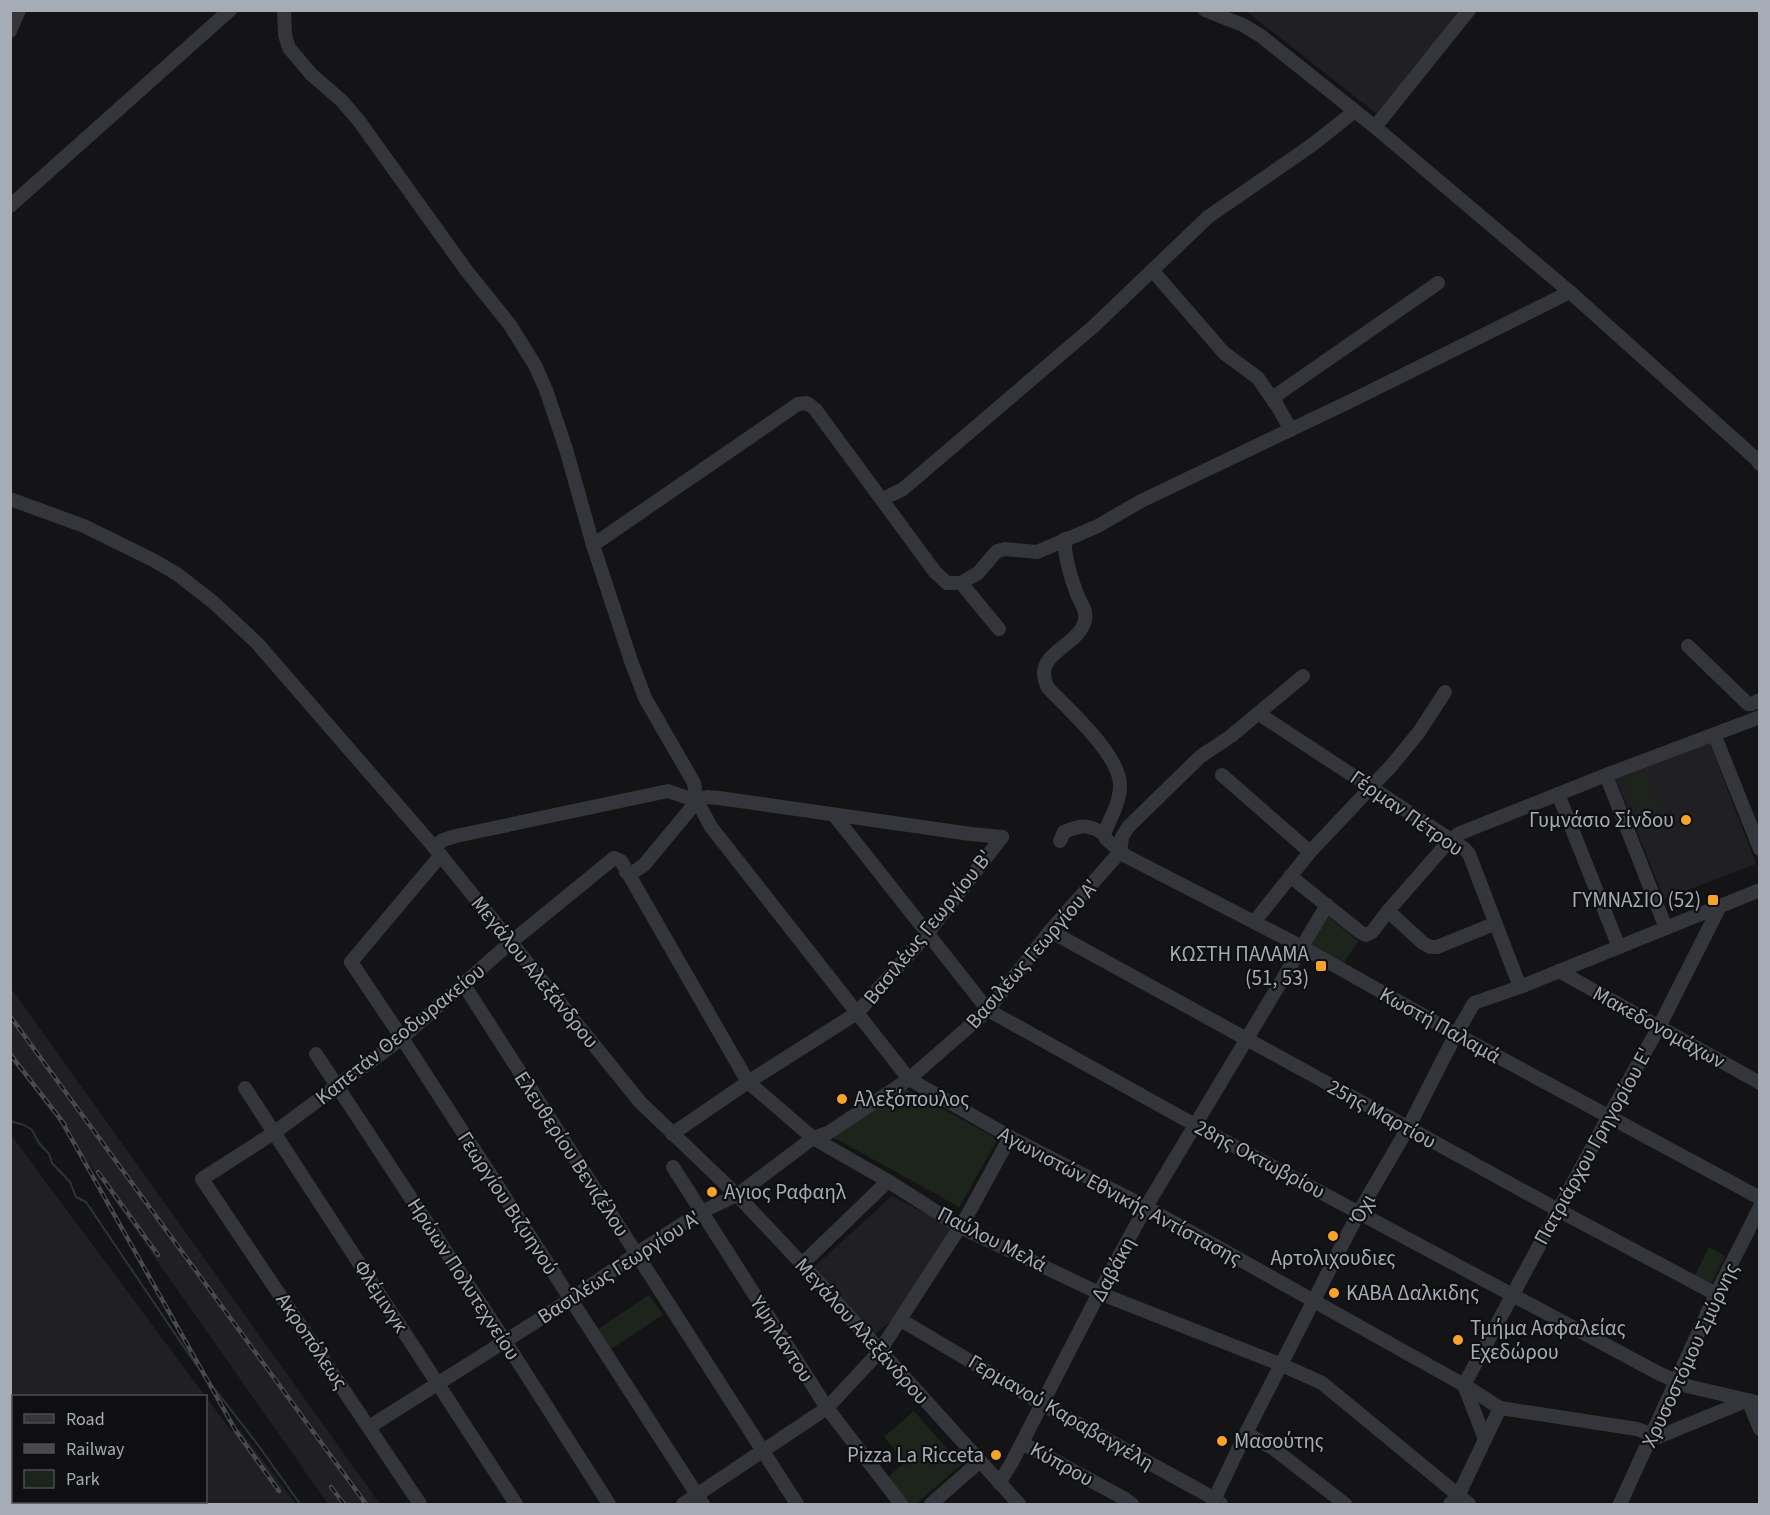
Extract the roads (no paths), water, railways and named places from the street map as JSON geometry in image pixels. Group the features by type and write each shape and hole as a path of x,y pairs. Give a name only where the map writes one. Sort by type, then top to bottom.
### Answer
{"street":[{"path":"10,32 19,10"},
{"path":"10,206 230,10"},
{"name":"Αγωνιστών Εθνικής Αντίστασης","path":"284,10 285,36 289,48 312,75 342,101 359,121 466,270 510,325 536,367 566,448 593,544 645,698 694,783 697,801 711,827 909,1079 1010,1137 1146,1207 1464,1385 1500,1408 1637,1430 1652,1437"},
{"path":"1206,10 1251,30 1375,127 1570,292 1760,464"},
{"path":"1375,127 1469,10"},
{"path":"883,499 903,489 1094,326 1208,218 1312,146 1355,111"},
{"path":"1153,271 1224,353 1258,378 1291,430"},
{"path":"1275,403 1274,400 1278,394 1438,283"},
{"path":"593,544 789,410 803,403 815,409 941,579 948,583 961,583 978,573 997,551 1005,549 1037,552 1098,526 1141,501 1291,430 1570,292"},
{"name":"Μεγάλου Αλεξάνδρου","path":"10,499 121,542 177,574 213,602 272,658 437,851 640,1102 736,1195 802,1264 879,1352 1019,1504"},
{"path":"1065,539 1064,551 1076,593 1084,608 1085,618 1078,632 1049,660 1044,672 1044,680 1048,688 1105,749 1115,764 1120,785 1119,796 1104,834"},
{"path":"961,583 999,629"},
{"path":"1688,646 1748,704 1760,700"},
{"path":"1120,852 1122,837 1128,827 1201,756 1231,736 1303,676"},
{"path":"1254,922 1310,852 1369,786 1392,765 1419,732 1445,692"},
{"name":"Γέρμαν Πέτρου","path":"1259,714 1459,844 1469,854 1520,987"},
{"path":"1290,876 1366,935 1372,932 1450,840 1468,830 1760,717"},
{"path":"1714,734 1760,849"},
{"path":"1222,775 1310,852"},
{"path":"1606,775 1666,928"},
{"path":"437,851 443,840 456,836 668,791 697,801"},
{"path":"1558,794 1619,947"},
{"path":"626,872 632,873 644,866 697,801 707,797 834,815"},
{"name":"Βασιλέως Γεωργίου Β'","path":"672,1134 748,1082 857,1013 927,934 1002,837 834,815"},
{"name":"28ης Οκτωβρίου","path":"834,815 988,1010 1195,1125 1676,1382 1754,1402"},
{"path":"1060,841 1064,832 1080,825 1092,827 1104,834 1106,839 1120,852"},
{"name":"Γεωργίου Βιζυηνού","path":"437,851 351,962 700,1500"},
{"name":"Κωστή Παλαμά","path":"1120,852 1254,922 1760,1198"},
{"name":"Βασιλέως Γεωργίου Α'","path":"369,1427 570,1300 701,1212 736,1195 813,1138 828,1133 909,1079 988,1010 1050,931 1120,852"},
{"name":"Παύλου Μελά","path":"618,858 748,1082 813,1138 888,1181 960,1227 1099,1293 1322,1383 1459,1502"},
{"name":"Καπετάν Θεοδωρακείου","path":"202,1179 275,1132 402,1038 464,986 511,942 611,859 618,858"},
{"name":"Όχι","path":"1216,1503 1246,1433 1313,1301 1359,1212 1408,1128 1474,1003 1520,987 1760,890"},
{"name":"Δαβάκη","path":"999,1483 1146,1207 1327,905"},
{"name":"Πατριάρχου Γρηγορίου Ε'","path":"1464,1385 1659,1027 1720,906"},
{"path":"1388,911 1430,947 1437,947 1494,924"},
{"name":"25ης Μαρτίου","path":"1050,931 1246,1040 1716,1294"},
{"name":"Μακεδονομάχων","path":"1559,971 1760,1083"},
{"name":"Ελευθερίου Βενιζέλου","path":"464,986 797,1504"},
{"name":"Ηρώων Πολυτεχνείου","path":"316,1054 609,1504"},
{"name":"Φλέμινγκ","path":"245,1088 516,1504"},
{"path":"683,1504 700,1500 763,1451 827,1408 879,1352 960,1227 1010,1137"},
{"name":"Υψηλάντου","path":"673,1167 827,1408 901,1504"},
{"name":"Ακροπόλεως","path":"202,1179 420,1504"},
{"path":"802,1264 888,1181"},
{"name":"Χρυσοστόμου Σμύρνης","path":"1620,1504 1716,1294 1760,1207"},
{"name":"Γερμανού Καραβαγγέλη","path":"901,1320 1042,1404 1216,1503"},
{"path":"1464,1385 1485,1439"},
{"path":"1652,1437 1662,1436 1754,1402 1760,1429"},
{"path":"1459,1502 1500,1408"},
{"path":"1246,1433 1274,1449 1345,1504"},
{"name":"Κύπρου","path":"1022,1443 1132,1504"},
{"path":"932,1504 979,1462"}],"waterway":[{"path":"10,1121 32,1130 39,1143 49,1154 52,1163 70,1182 76,1197 86,1202 194,1362 300,1504"}],"railway":[{"path":"10,1016 366,1504"},
{"path":"10,1054 65,1125"},
{"path":"61,1120 236,1431 279,1491"},
{"path":"98,1172 158,1255"},
{"path":"331,1487 344,1504"}],"place":[{"name":"Γυμνάσιο Σίνδου","path":"1686,820"},
{"name":"ΓΥΜΝΑΣΙΟ (52)","path":"1713,900"},
{"name":"ΚΩΣΤΗ ΠΑΛΑΜΑ (51, 53)","path":"1321,966"},
{"name":"Αλεξόπουλος","path":"842,1099"},
{"name":"Αγιος Ραφαηλ","path":"712,1192"},
{"name":"Αρτολιχουδιες","path":"1333,1236"},
{"name":"ΚΑΒΑ Δαλκιδης","path":"1334,1293"},
{"name":"Τμήμα Ασφαλείας Εχεδώρου","path":"1458,1340"},
{"name":"Μασούτης","path":"1222,1441"},
{"name":"Pizza La Ricceta","path":"996,1455"}]}
